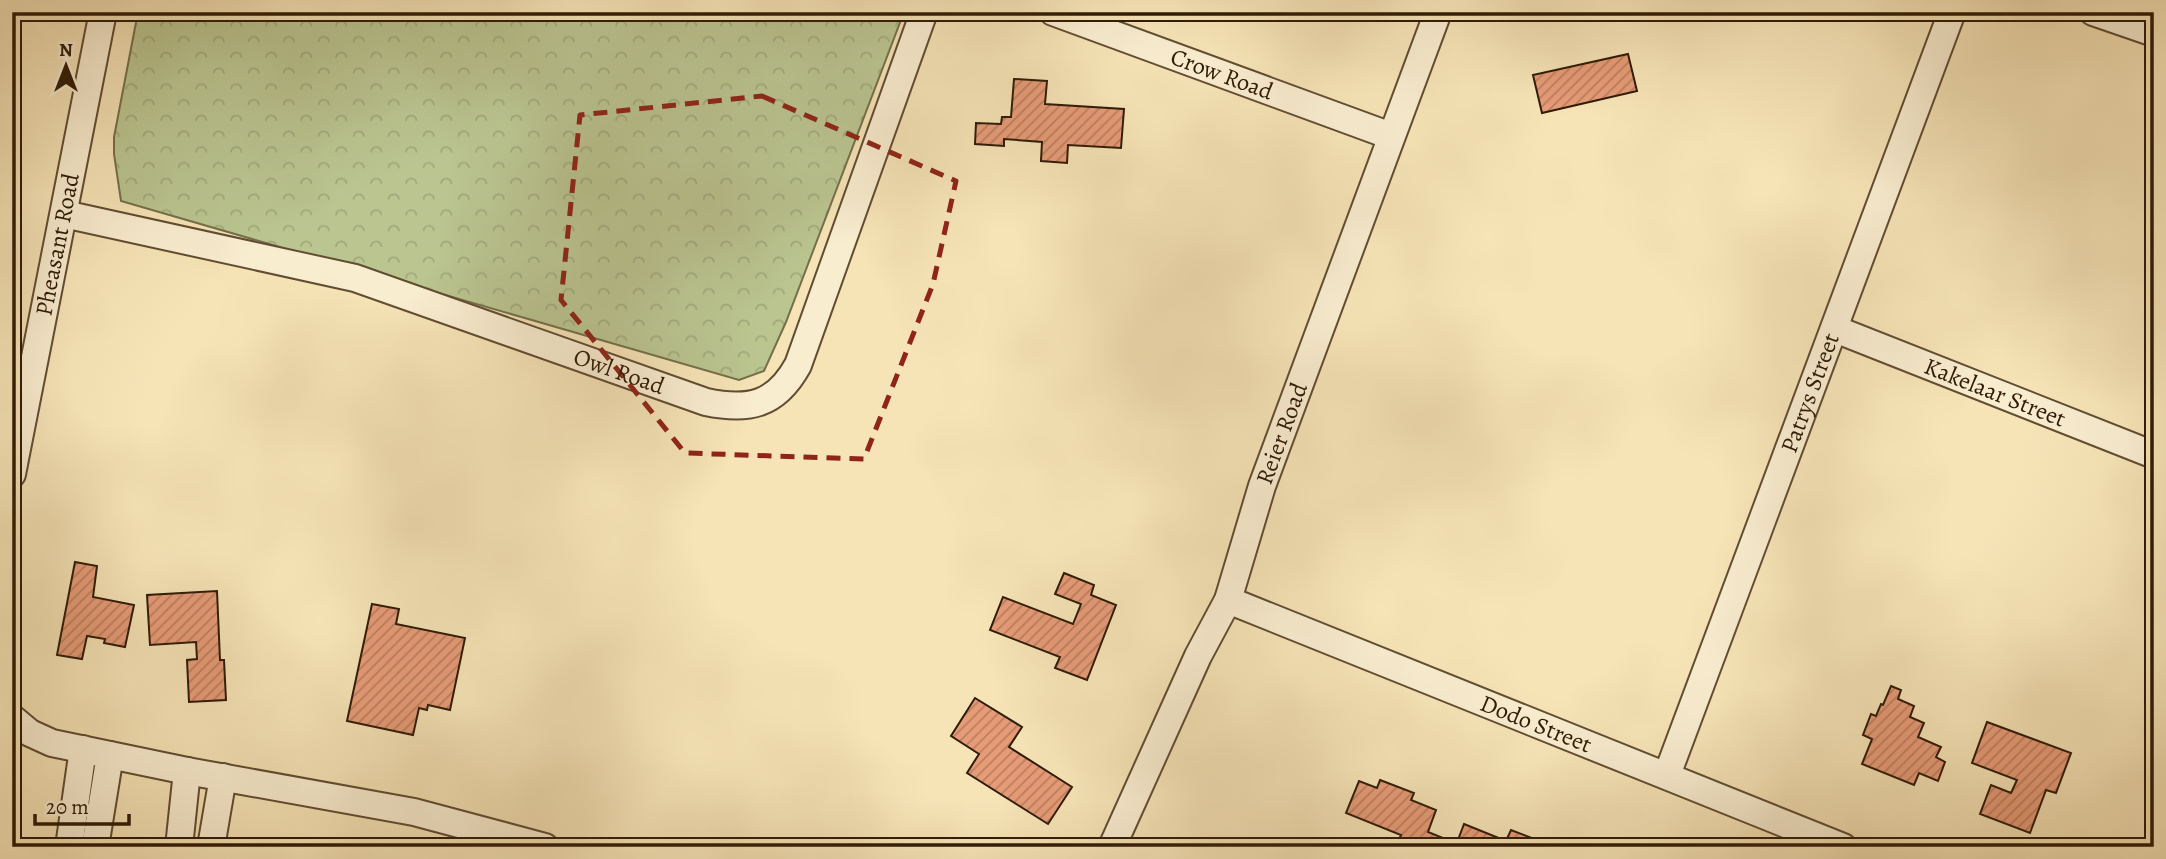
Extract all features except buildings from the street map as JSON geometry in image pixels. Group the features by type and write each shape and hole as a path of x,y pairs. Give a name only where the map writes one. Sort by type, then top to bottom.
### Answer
{"street":[{"name":"Pheasant Road","path":"12,474 103,12"},
{"name":"Owl Road","path":"64,214 355,278 706,402 731,407 753,404 773,397 782,390 798,365 924,12"},
{"name":"Crow Road","path":"1054,12 1391,136"},
{"name":"Reier Road","path":"1112,847 1198,656 1228,600 1262,485 1438,12"},
{"name":"Patrys Street","path":"1667,775 1952,12"},
{"path":"2093,12 2154,33"},
{"name":"Kakelaar Street","path":"1835,329 2154,455"},
{"name":"Dodo Street","path":"1228,600 1843,847"},
{"path":"12,718 30,733 52,743 187,771 414,812 545,847"},
{"path":"69,847 83,750"},
{"path":"95,847 110,755"},
{"path":"179,847 187,771"},
{"path":"211,847 223,777"}],"highlighted area":[{"path":"762,96 956,181 933,284 864,459 685,453 561,300 580,115"}],"green space":[{"path":"138,12 904,12 786,322 764,371 739,380 121,201 114,137"}]}
